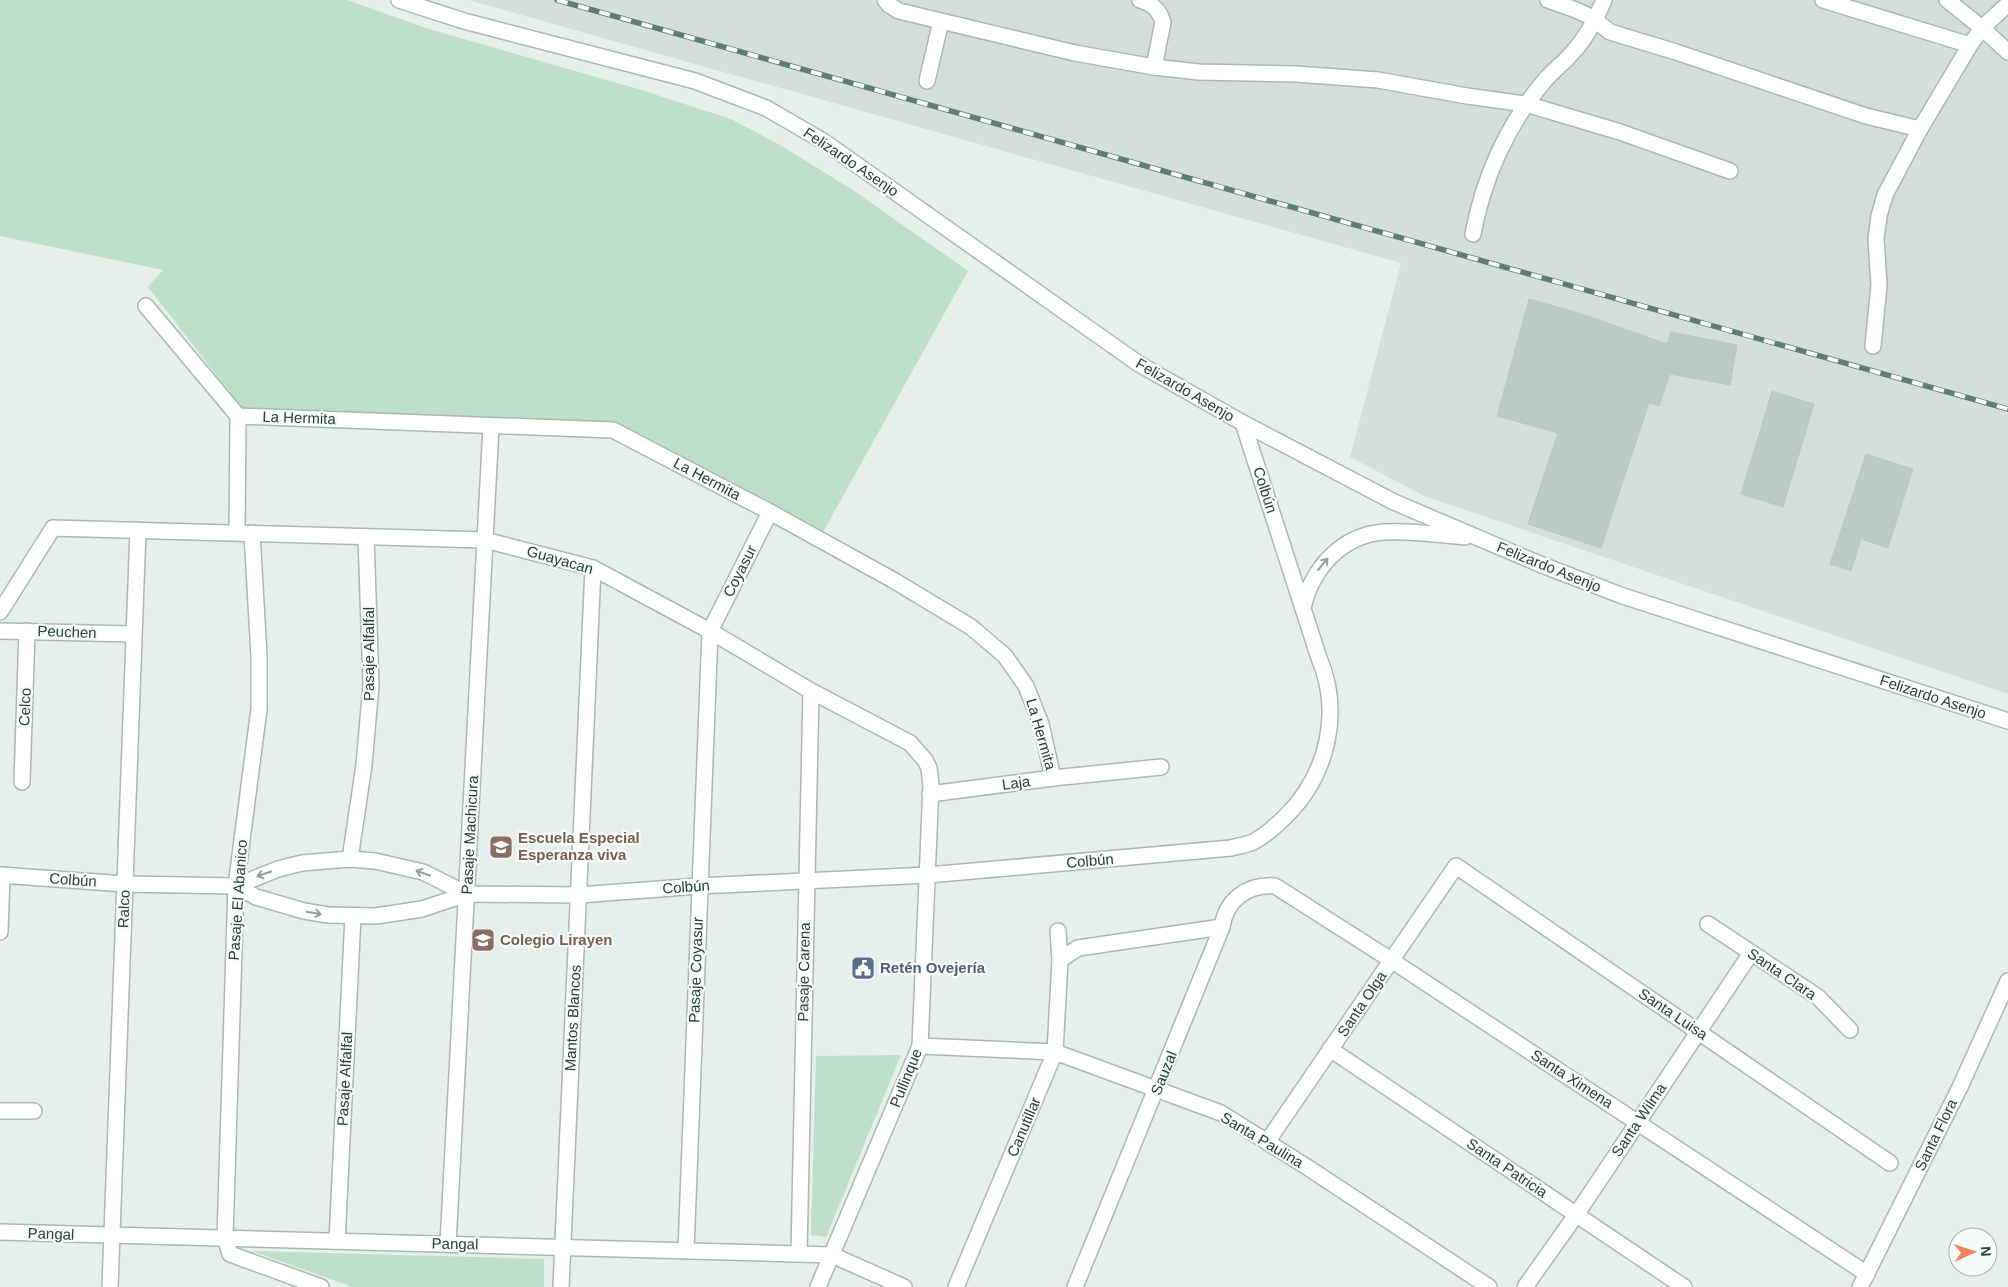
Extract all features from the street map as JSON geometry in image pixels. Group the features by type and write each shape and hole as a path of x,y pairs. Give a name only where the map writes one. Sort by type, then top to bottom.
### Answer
{"street":[{"name":"Felizardo Asenjo","path":"399,0 464,21 694,80 766,108 823,141 1139,364 1244,423 1394,502 1477,538 1623,596 2008,721"},
{"path":"885,0 899,11 1075,54 1154,67 1208,72 1296,74 1378,80 1475,98 1526,104 1620,132 1730,171"},
{"path":"1140,0 1154,6 1158,10 1163,22 1154,67"},
{"path":"1548,0 1576,10 1596,21 1610,32 1676,52 1866,116 1920,129"},
{"path":"1473,234 1478,209 1492,167 1511,129 1526,104 1542,83 1574,51 1596,21 1604,0"},
{"path":"1823,0 1970,45"},
{"path":"1947,0 2008,52"},
{"path":"1873,346 1879,285 1876,253 1879,216 1890,184 1970,45 1982,28 2008,4"},
{"path":"927,81 941,21"},
{"path":"146,306 238,416 245,532"},
{"name":"La Hermita","path":"238,416 613,430 770,512 893,580 971,627 1005,656 1026,686 1041,724 1053,778"},
{"name":"Colbún","path":"236,886 256,898 279,905 328,915 376,916 407,912 467,894 578,894 928,875 1231,848 1253,842 1267,833 1291,811 1312,781 1320,764 1330,729 1331,710 1327,677 1244,423"},
{"name":"Pasaje Machicura","path":"448,1244 491,426"},
{"name":"Coyasur","path":"710,631 770,512"},
{"name":"Guayacan","path":"0,612 53,528 485,540 593,568 710,631 811,691 910,743 919,750 929,768 930,794"},
{"name":"Ralco","path":"110,1287 138,530"},
{"name":"Pasaje El Abanico","path":"226,1238 236,886 259,709 259,656 245,532"},
{"path":"1303,608 1310,586 1325,561 1336,551 1359,538 1371,534 1396,532 1477,538"},
{"name":"Pasaje Alfalfal","path":"350,859 364,765 372,685 366,538"},
{"name":"Mantos Blancos","path":"561,1287 593,568"},
{"name":"Peuchen","path":"0,631 134,634"},
{"name":"Celco","path":"22,782 27,631"},
{"name":"Pasaje Coyasur","path":"686,1250 710,631"},
{"name":"Pasaje Carena","path":"799,1253 811,691"},
{"name":"Laja","path":"930,794 1053,778 1161,767"},
{"name":"Pullinque","path":"818,1287 920,1046 930,794"},
{"name":"Colbún","path":"1,875 125,884 236,886 278,869 302,863 350,859 375,861 407,868 445,882 467,894"},
{"name":"Santa Olga","path":"1267,1142 1456,866"},
{"name":"Santa Luisa","path":"1456,866 1890,1163"},
{"path":"0,932 1,875"},
{"name":"Santa Ximena","path":"1275,886 1391,960 1637,1123 1864,1281"},
{"name":"Sauzal","path":"1075,1287 1157,1091 1222,928 1227,910 1239,895 1256,887 1275,886"},
{"name":"Pasaje Alfalfal","path":"337,1241 353,916"},
{"name":"Santa Clara","path":"1708,924 1818,997 1850,1030"},
{"path":"1060,960 1078,948 1222,928"},
{"name":"Canutillar","path":"956,1287 1056,1052 1060,960 1058,931"},
{"name":"Santa Wilma","path":"1525,1287 1751,953"},
{"name":"Santa Flora","path":"1864,1281 1960,1087 2008,981"},
{"name":"Santa Paulina","path":"920,1046 1056,1052 1157,1091 1221,1113 1489,1287"},
{"name":"Santa Patricia","path":"1330,1049 1684,1287"},
{"path":"0,1111 34,1111"},
{"name":"Pangal","path":"0,1232 832,1255 904,1287"},
{"path":"226,1238 230,1254 321,1287"}],"shaded area":[{"path":"468,0 2008,0 2008,694 1424,496 1350,457 1401,263"}],"green space":[{"path":"0,0 347,0 429,29 638,89 731,119 780,145 853,190 968,271 822,534 591,426 301,411 299,415 288,410 242,408 148,287 163,270 0,236"},
{"path":"901,1055 826,1237 811,1235 816,1056"},
{"path":"252,1251 544,1259 544,1287 353,1287"}],"building":[{"path":"1529,299 1582,314 1667,344 1671,332 1737,345 1730,385 1670,374 1659,406 1649,403 1601,548 1528,524 1558,433 1497,416"},
{"path":"1772,391 1814,404 1783,507 1741,494"},
{"path":"1866,454 1913,469 1888,548 1861,539 1851,571 1830,564"}],"railway":[{"path":"557,0 2008,409"}],"place":[{"name":"Escuela Especial Esperanza viva","path":"501,847"},
{"name":"Colegio Lirayen","path":"483,940"},
{"name":"Retén Ovejería","path":"863,968"}]}
